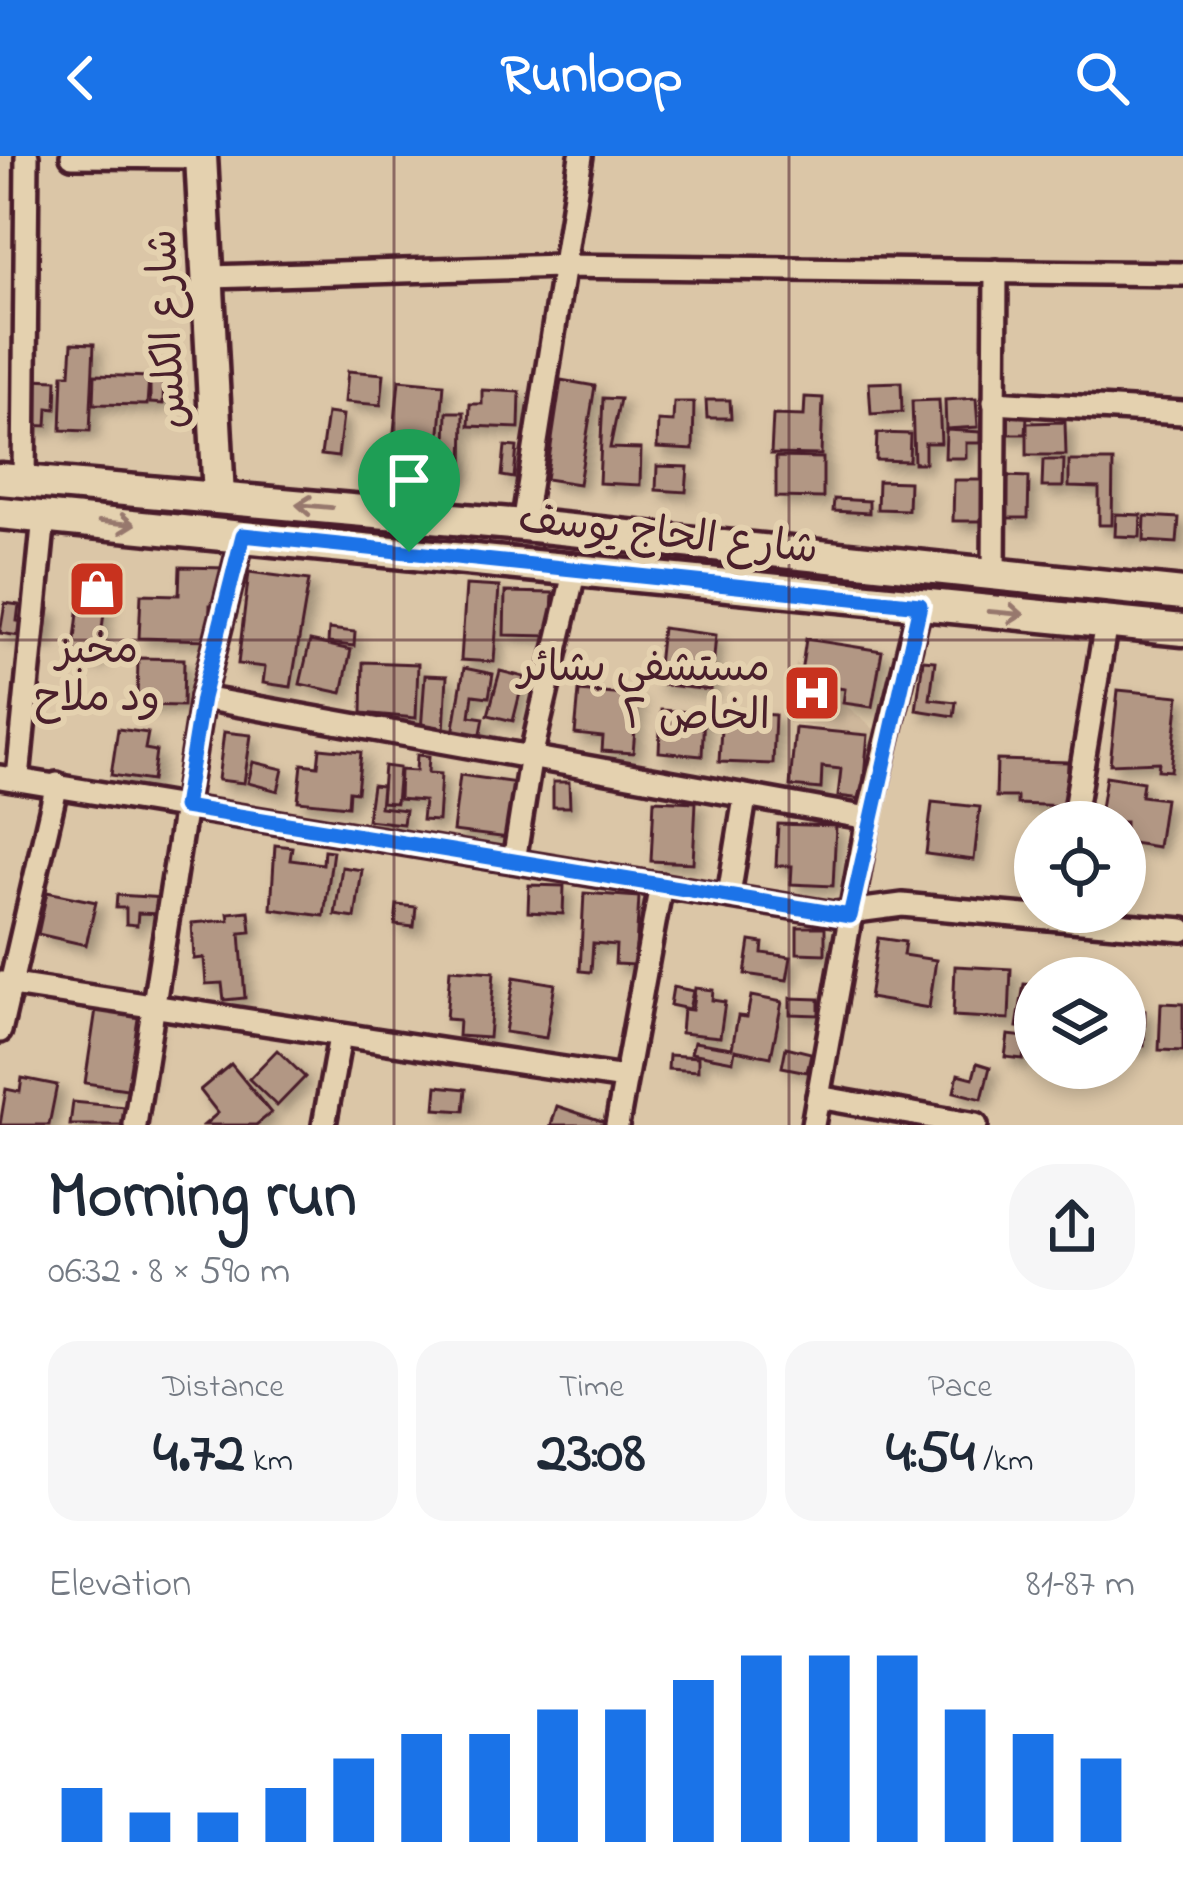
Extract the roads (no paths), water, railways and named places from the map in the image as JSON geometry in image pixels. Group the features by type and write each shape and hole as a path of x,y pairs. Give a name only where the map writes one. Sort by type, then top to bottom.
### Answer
{"main road":[{"name":"شارع الكلس","path":"201,157 219,497"},
{"name":"شارع الحاج يوسف","path":"12,480 523,525 1183,594"},
{"name":"شارع الحاج يوسف","path":"0,513 1183,630"}],"street":[{"path":"12,480 27,156"},
{"path":"72,156 201,157"},
{"path":"523,525 560,266 581,156"},
{"path":"210,278 560,266 1183,274"},
{"path":"994,575 996,271"},
{"path":"994,402 1183,413"},
{"path":"44,517 9,778 850,916 902,905 1014,912"},
{"path":"135,1125 202,698 243,535"},
{"path":"514,861 530,761 574,569"},
{"path":"813,1125 868,818 920,605"},
{"path":"1076,801 1106,623"},
{"path":"202,698 530,761 868,818"},
{"path":"0,1031 5,984 57,784"},
{"path":"729,896 746,798"},
{"path":"617,1125 661,885"},
{"path":"1146,926 1183,930"},
{"path":"5,984 624,1078"},
{"path":"324,1125 340,1037"},
{"path":"818,1097 976,1125"}],"place":[{"name":"مخبز ود ملاح","path":"97,589"},
{"name":"مستشفى بشائر الخاص ٢","path":"812,693"}]}
